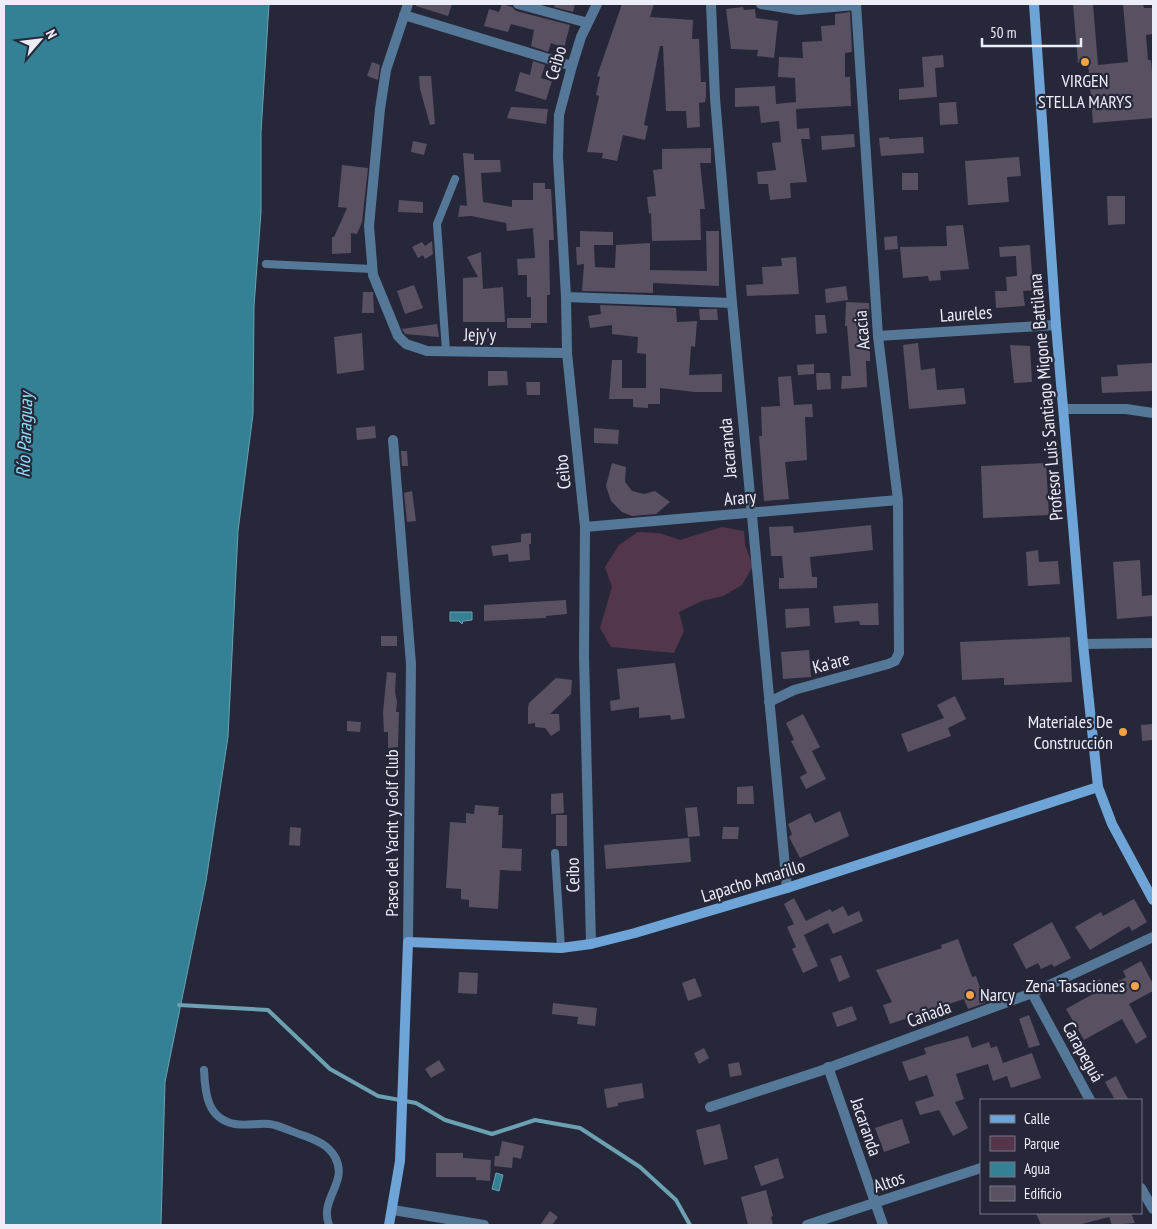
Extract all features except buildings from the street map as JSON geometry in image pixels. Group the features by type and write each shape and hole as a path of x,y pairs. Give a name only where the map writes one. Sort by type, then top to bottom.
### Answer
{"main road":[{"name":"Profesor Luis Santiago Migone Battilana","path":"1034,4 1056,325 1083,644 1098,787 1112,824 1153,900"},
{"name":"Lapacho Amarillo","path":"408,942 560,948 591,944 635,933 787,888 1098,787"},
{"name":"Paseo del Yacht y Golf Club","path":"389,1225 400,1161 408,942"}],"street":[{"path":"372,269 369,226 380,109 386,70 408,4"},
{"path":"518,4 588,23"},
{"name":"Ceibo","path":"591,944 584,656 585,527 567,352 558,148 559,115 572,66 597,4"},
{"name":"Jacaranda","path":"711,4 715,98 750,513 787,888"},
{"path":"761,4 798,10 856,4"},
{"name":"Acacia","path":"856,4 878,336 898,500 899,653"},
{"path":"404,15 572,66"},
{"name":"Jejy'y","path":"372,269 398,336 406,344 416,348 446,351 567,352"},
{"path":"566,296 732,303"},
{"name":"Laureles","path":"878,336 1056,325"},
{"path":"1064,409 1126,409 1153,413"},
{"name":"Paseo del Yacht y Golf Club","path":"393,440 411,664 408,942"},
{"name":"Arary","path":"585,527 898,500"},
{"path":"1083,644 1153,643"},
{"name":"Ka'are","path":"768,702 794,690 888,664 896,660 899,653"},
{"name":"Cañada","path":"710,1107 828,1068 1032,994 1153,937"},
{"name":"Carapeguá","path":"1032,994 1089,1099"},
{"name":"Jacaranda","path":"828,1068 883,1225"},
{"name":"Altos","path":"807,1225 980,1168"},
{"path":"1142,1190 1153,1209"},
{"path":"393,1210 484,1225"}],"lane":[{"path":"446,351 437,224 455,179"},
{"path":"266,264 372,269"},
{"path":"555,853 560,948"},
{"path":"204,1070 205,1095 211,1110 222,1119 235,1124 271,1124 318,1140 327,1147 339,1166 339,1179 326,1209 329,1225"}],"green space":[{"path":"722,527 744,531 745,545 753,566 742,585 723,596 702,601 679,612 684,631 674,653 611,647 600,628 612,587 605,567 619,545 638,532 659,533 680,540"}],"water":[{"name":"Río Paraguay","path":"4,4 269,4 261,132 261,212 254,306 253,414 238,531 228,737 206,881 165,1082 161,1225 4,1225"},
{"path":"450,612 472,612 472,620 463,621 462,624 459,621 450,621"},
{"path":"496,1173 503,1175 499,1191 492,1189"}],"waterway":[{"path":"179,1005 268,1010 330,1069 378,1096 416,1103 445,1120 492,1134 535,1120 580,1128 640,1167 676,1200 690,1225"}],"place":[{"name":"VIRGEN STELLA MARYS","path":"1085,62"},
{"name":"Materiales De Construcción","path":"1123,732"},
{"name":"Zena Tasaciones","path":"1135,986"},
{"name":"Narcy","path":"970,995"}]}
